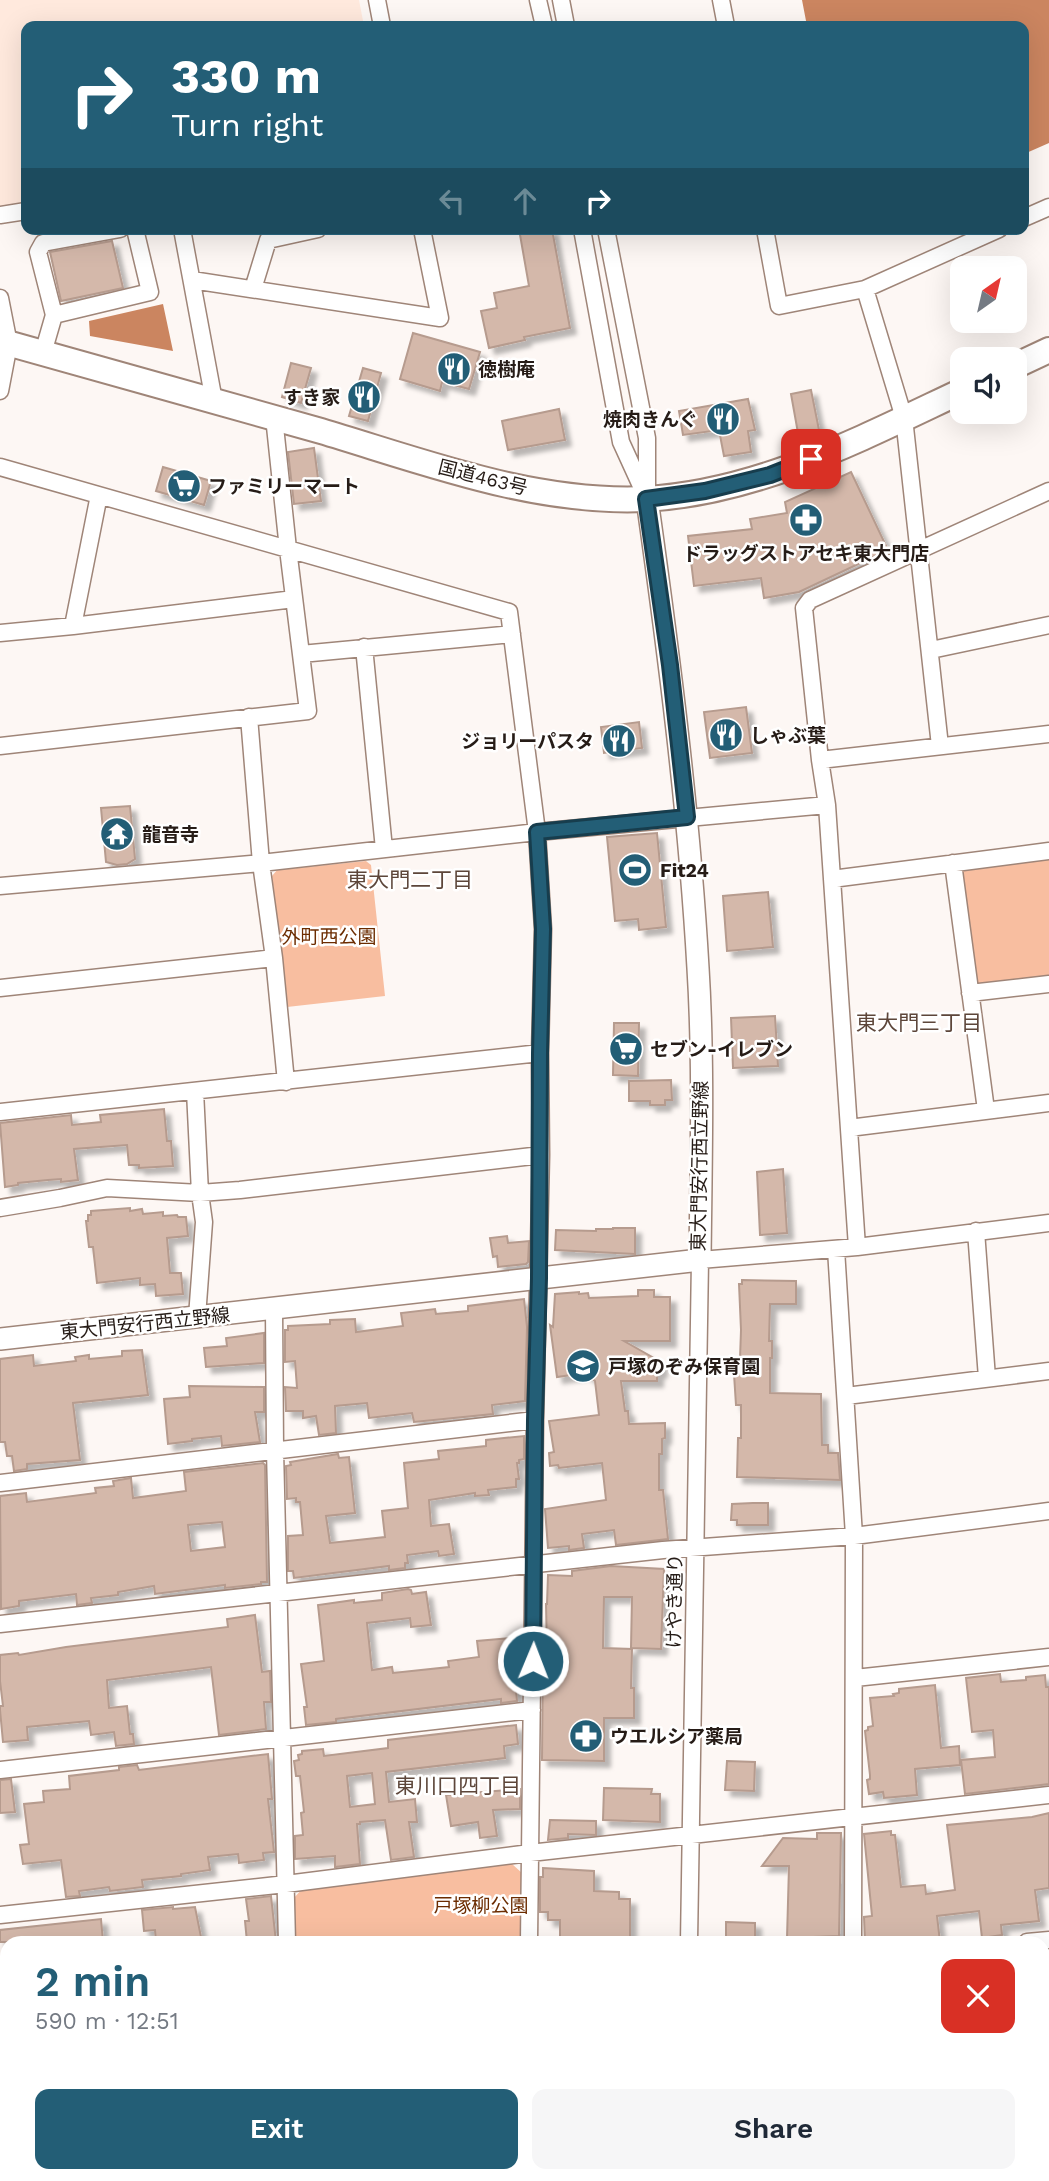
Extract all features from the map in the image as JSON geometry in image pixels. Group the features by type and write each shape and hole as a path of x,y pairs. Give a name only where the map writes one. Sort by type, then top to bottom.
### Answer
{"highway":[{"name":"国道463号","path":"5,343 493,481 559,495 605,499 646,499 705,491 770,475 832,451 950,397"},
{"path":"1027,360 1049,350"}],"main road":[{"name":"東大門安行西立野線","path":"0,1339 700,1260 701,1098 698,970 687,817 670,665 646,499"}],"street":[{"path":"377,0 381,21"},
{"path":"538,0 543,21"},
{"path":"561,0 565,21"},
{"path":"721,0 725,21"},
{"path":"1029,216 1049,207"},
{"path":"0,215 21,212"},
{"path":"43,353 54,316 38,251 43,243 87,235"},
{"path":"54,316 150,292 136,235"},
{"path":"183,235 214,401"},
{"path":"253,289 268,240 291,235"},
{"path":"192,280 440,318 423,235"},
{"path":"583,235 621,442 646,499"},
{"path":"607,235 647,438 646,499"},
{"path":"766,235 779,306 865,289 986,235"},
{"path":"865,289 904,418 940,746"},
{"path":"0,298 5,343 0,391"},
{"path":"0,746 308,710 274,417"},
{"path":"0,467 509,612 537,832 543,929 529,1936"},
{"path":"857,1247 827,805 804,608 810,600 1049,491"},
{"path":"73,626 99,495"},
{"path":"0,632 73,626 294,599"},
{"path":"931,650 1049,625"},
{"path":"301,654 512,634"},
{"path":"365,647 384,849"},
{"path":"249,717 261,863 274,958 286,1082"},
{"path":"820,760 1049,734"},
{"path":"0,886 261,863 537,832 827,805"},
{"path":"832,879 1049,851"},
{"path":"953,863 986,1110"},
{"path":"0,988 274,958"},
{"path":"971,993 1049,984"},
{"path":"0,1112 540,1053"},
{"path":"195,1091 204,1222 197,1317"},
{"path":"849,1128 1049,1103"},
{"path":"0,1208 107,1188 200,1193 541,1155"},
{"path":"700,1260 857,1247 1049,1223"},
{"path":"976,1231 987,1378"},
{"path":"836,1249 854,1536 853,1936"},
{"name":"けやき通り","path":"689,1936 700,1260"},
{"path":"274,1309 287,1936"},
{"path":"846,1396 1049,1371"},
{"path":"0,1483 535,1420"},
{"path":"0,1624 534,1563 696,1547 854,1536 1049,1511"},
{"path":"855,1678 1049,1657"},
{"path":"0,1770 532,1710"},
{"path":"0,1915 1049,1795"}],"shaded area":[{"path":"0,0 359,0 363,21 21,21 21,204 0,209"},
{"path":"802,0 1049,0 1049,143 1029,152 1029,21 806,21"},
{"path":"163,304 173,351 90,336 89,321"}],"green space":[{"path":"1049,856 1049,980 974,985 961,872 966,865"},
{"name":"外町西公園","path":"366,861 371,865 385,996 287,1007 272,876 277,870"},
{"name":"戸塚柳公園","path":"512,1864 522,1873 521,1936 294,1936 293,1899 303,1888"}],"building":[{"path":"520,235 553,235 570,328 524,337 525,340 489,348 481,311 497,308 494,293 529,286"},
{"path":"112,241 123,288 61,301 50,252"},
{"path":"413,333 480,352 469,389 442,382 440,391 400,379"},
{"path":"291,363 311,368 301,403 282,397"},
{"path":"363,368 381,373 368,421 349,416"},
{"path":"811,390 819,430 798,433 791,394"},
{"path":"748,399 755,430 748,431 751,452 724,456 719,430 683,435 679,411"},
{"path":"559,409 565,440 508,450 502,421"},
{"path":"314,448 321,501 294,504 288,452"},
{"name":"ファミリーマート","path":"163,467 211,481 204,505 156,491"},
{"path":"851,472 888,550 799,592 764,598 761,578 694,586 688,536 752,529 750,519 787,513 785,502"},
{"path":"746,707 752,753 710,758 704,712"},
{"path":"639,722 642,748 604,753 601,727"},
{"path":"130,806 135,859 127,864 106,862 101,808"},
{"path":"657,833 666,927 639,930 638,919 615,921 607,837"},
{"path":"768,892 773,947 727,951 723,896"},
{"path":"775,1016 778,1066 733,1068 731,1018"},
{"name":"セブン-イレブン","path":"614,1023 639,1023 638,1076 613,1075"},
{"path":"671,1080 672,1100 665,1100 665,1105 650,1105 650,1101 629,1101 629,1081"},
{"path":"164,1109 173,1166 139,1168 139,1165 129,1165 127,1145 74,1149 78,1180 48,1180 5,1187 0,1123 71,1115 72,1125 101,1122 100,1115"},
{"path":"783,1169 787,1233 760,1235 757,1172"},
{"path":"130,1208 130,1211 142,1209 143,1214 163,1212 163,1216 186,1217 188,1236 167,1238 170,1273 181,1273 183,1294 156,1296 155,1284 140,1285 140,1278 97,1283 93,1247 89,1247 86,1221 88,1215 91,1215 91,1211"},
{"path":"635,1228 635,1254 555,1250 556,1230 596,1231"},
{"path":"507,1236 508,1243 529,1241 526,1264 498,1267 497,1256 493,1257 490,1238"},
{"path":"742,1280 796,1281 796,1304 770,1304 770,1393 821,1394 822,1445 828,1445 828,1453 838,1453 840,1480 737,1477 741,1405 736,1405 734,1374 731,1374 732,1359 740,1359 739,1284 742,1284"},
{"path":"638,1290 654,1290 654,1297 670,1297 670,1341 624,1341 661,1362 657,1381 621,1381 629,1424 665,1423 662,1454 659,1454 659,1490 663,1490 668,1539 616,1545 614,1530 582,1534 584,1548 548,1548 545,1509 606,1500 602,1463 559,1468 558,1465 550,1466 549,1453 554,1452 549,1421 599,1415 595,1381 585,1373 557,1377 550,1325 553,1327 555,1294 588,1293 589,1298 638,1296"},
{"path":"524,1299 527,1327 525,1401 492,1405 493,1414 414,1422 412,1413 369,1418 367,1403 335,1406 336,1433 319,1435 316,1416 303,1418 303,1411 286,1411 285,1387 297,1388 295,1361 285,1362 285,1330 288,1330 288,1326 330,1324 330,1320 355,1319 356,1332 403,1326 401,1313 435,1309 436,1314 468,1311 468,1306"},
{"path":"264,1333 264,1363 206,1367 204,1348 227,1346 226,1338"},
{"path":"142,1350 148,1395 73,1403 80,1460 27,1464 27,1469 14,1471 12,1456 7,1456 5,1442 0,1442 0,1359 33,1355 34,1366 76,1361 75,1357 89,1355 89,1359 122,1356 122,1351"},
{"path":"189,1386 264,1387 264,1412 255,1412 260,1442 222,1446 221,1436 168,1444 164,1399 190,1397"},
{"path":"524,1436 524,1459 517,1463 519,1479 516,1479 516,1487 488,1490 489,1495 475,1496 475,1493 429,1500 431,1526 449,1524 454,1554 439,1556 438,1551 407,1555 408,1563 405,1563 405,1568 389,1570 389,1566 294,1578 293,1571 288,1571 288,1536 303,1535 300,1502 296,1502 296,1498 287,1499 286,1466 291,1465 290,1462 338,1454 339,1458 349,1457 355,1513 326,1516 330,1543 385,1537 382,1511 408,1508 404,1463 439,1459 438,1451 486,1446 486,1440"},
{"path":"263,1463 265,1465 267,1582 155,1594 154,1586 118,1592 118,1595 91,1598 92,1603 77,1605 76,1594 19,1601 19,1606 1,1609 0,1496 26,1493 27,1502 96,1493 95,1488 114,1486 113,1481 131,1478 133,1498 186,1491 184,1472","holes":["222,1522 225,1547 191,1551 188,1525"]},
{"path":"768,1503 768,1525 737,1525 737,1520 731,1520 732,1504"},
{"path":"611,1566 664,1569 661,1649 631,1648 632,1597 604,1597 603,1648 632,1649 631,1688 634,1688 634,1718 604,1718 604,1761 542,1760 543,1652 547,1652 548,1575 572,1576 572,1571"},
{"path":"408,1589 412,1594 426,1592 431,1625 411,1627 410,1618 367,1623 372,1670 392,1667 393,1673 449,1667 448,1661 479,1657 477,1641 511,1638 517,1701 501,1703 501,1699 306,1725 304,1707 307,1707 301,1664 324,1661 318,1605 354,1600 354,1603 382,1600 382,1593"},
{"path":"255,1615 262,1672 270,1671 271,1702 264,1702 266,1729 219,1735 211,1667 107,1680 109,1708 127,1706 130,1734 133,1734 134,1744 116,1746 114,1732 91,1735 89,1721 27,1727 28,1740 3,1742 0,1655 19,1655 228,1627 227,1619"},
{"path":"1000,1674 1001,1682 1045,1675 1046,1687 1049,1687 1049,1784 965,1794 961,1760 995,1757 993,1730 972,1732 966,1678"},
{"path":"935,1685 941,1748 959,1746 960,1765 915,1769 917,1795 884,1798 883,1792 869,1794 867,1780 870,1775 865,1731 873,1726 870,1698 894,1696 893,1694 899,1693 899,1689"},
{"path":"516,1725 518,1744 504,1746 505,1758 386,1772 389,1802 415,1799 417,1822 409,1822 414,1857 391,1860 385,1820 357,1824 360,1864 335,1867 335,1856 295,1859 295,1836 303,1835 301,1813 304,1812 300,1776 296,1776 294,1761 299,1760 298,1755 302,1754 302,1751 323,1749 324,1756 388,1748 388,1740","holes":["372,1773 375,1804 350,1807 347,1776"]},
{"path":"268,1754 272,1799 268,1799 274,1852 263,1853 264,1860 239,1863 238,1854 208,1857 210,1870 142,1880 143,1887 110,1891 109,1887 79,1891 80,1896 66,1897 61,1860 23,1864 20,1845 29,1844 24,1804 44,1802 43,1791 70,1789 69,1776 137,1765 139,1770"},
{"path":"727,1761 755,1762 754,1791 725,1790"},
{"path":"11,1779 15,1812 0,1813 0,1780"},
{"path":"604,1788 652,1789 651,1794 660,1794 660,1822 603,1820"},
{"path":"520,1789 520,1809 493,1810 497,1836 480,1838 478,1822 451,1826 446,1795"},
{"path":"1049,1813 1049,1888 1035,1890 1039,1921 1001,1925 1002,1935 982,1936 979,1911 937,1916 939,1936 865,1936 864,1917 872,1916 864,1834 891,1831 891,1835 895,1835 901,1887 925,1885 926,1894 955,1890 947,1825"},
{"path":"550,1820 596,1821 596,1835 568,1834 568,1838 548,1840"},
{"path":"817,1833 841,1833 839,1936 787,1936 789,1866 762,1866 783,1838 817,1839"},
{"path":"543,1868 594,1871 594,1891 619,1892 619,1899 630,1899 630,1936 560,1936 560,1920 548,1920 548,1912 540,1912 540,1877 543,1877"},
{"path":"271,1896 275,1936 246,1936 245,1921 249,1921 246,1899"},
{"path":"195,1907 201,1936 156,1936 155,1930 144,1931 142,1910"},
{"path":"101,1919 102,1936 0,1936 0,1930"},
{"path":"726,1922 755,1923 755,1936 726,1936"}],"place":[{"name":"徳樹庵","path":"454,369"},
{"name":"すき家","path":"364,397"},
{"name":"焼肉きんぐ","path":"723,419"},
{"name":"ファミリーマート","path":"184,486"},
{"name":"ドラッグストアセキ東大門店","path":"806,520"},
{"name":"しゃぶ葉","path":"726,735"},
{"name":"ジョリーパスタ","path":"619,741"},
{"name":"龍音寺","path":"117,834"},
{"name":"Fit24","path":"635,870"},
{"name":"セブン-イレブン","path":"626,1049"},
{"name":"戸塚のぞみ保育園","path":"583,1366"},
{"name":"ウエルシア薬局","path":"586,1736"}],"district":[{"name":"東大門二丁目","path":"410,880"},
{"name":"東大門三丁目","path":"919,1023"},
{"name":"東川口四丁目","path":"458,1786"}],"route":[{"path":"533,1661 543,929 537,832 687,817 670,665 646,499 705,491 770,475 811,459"}]}
